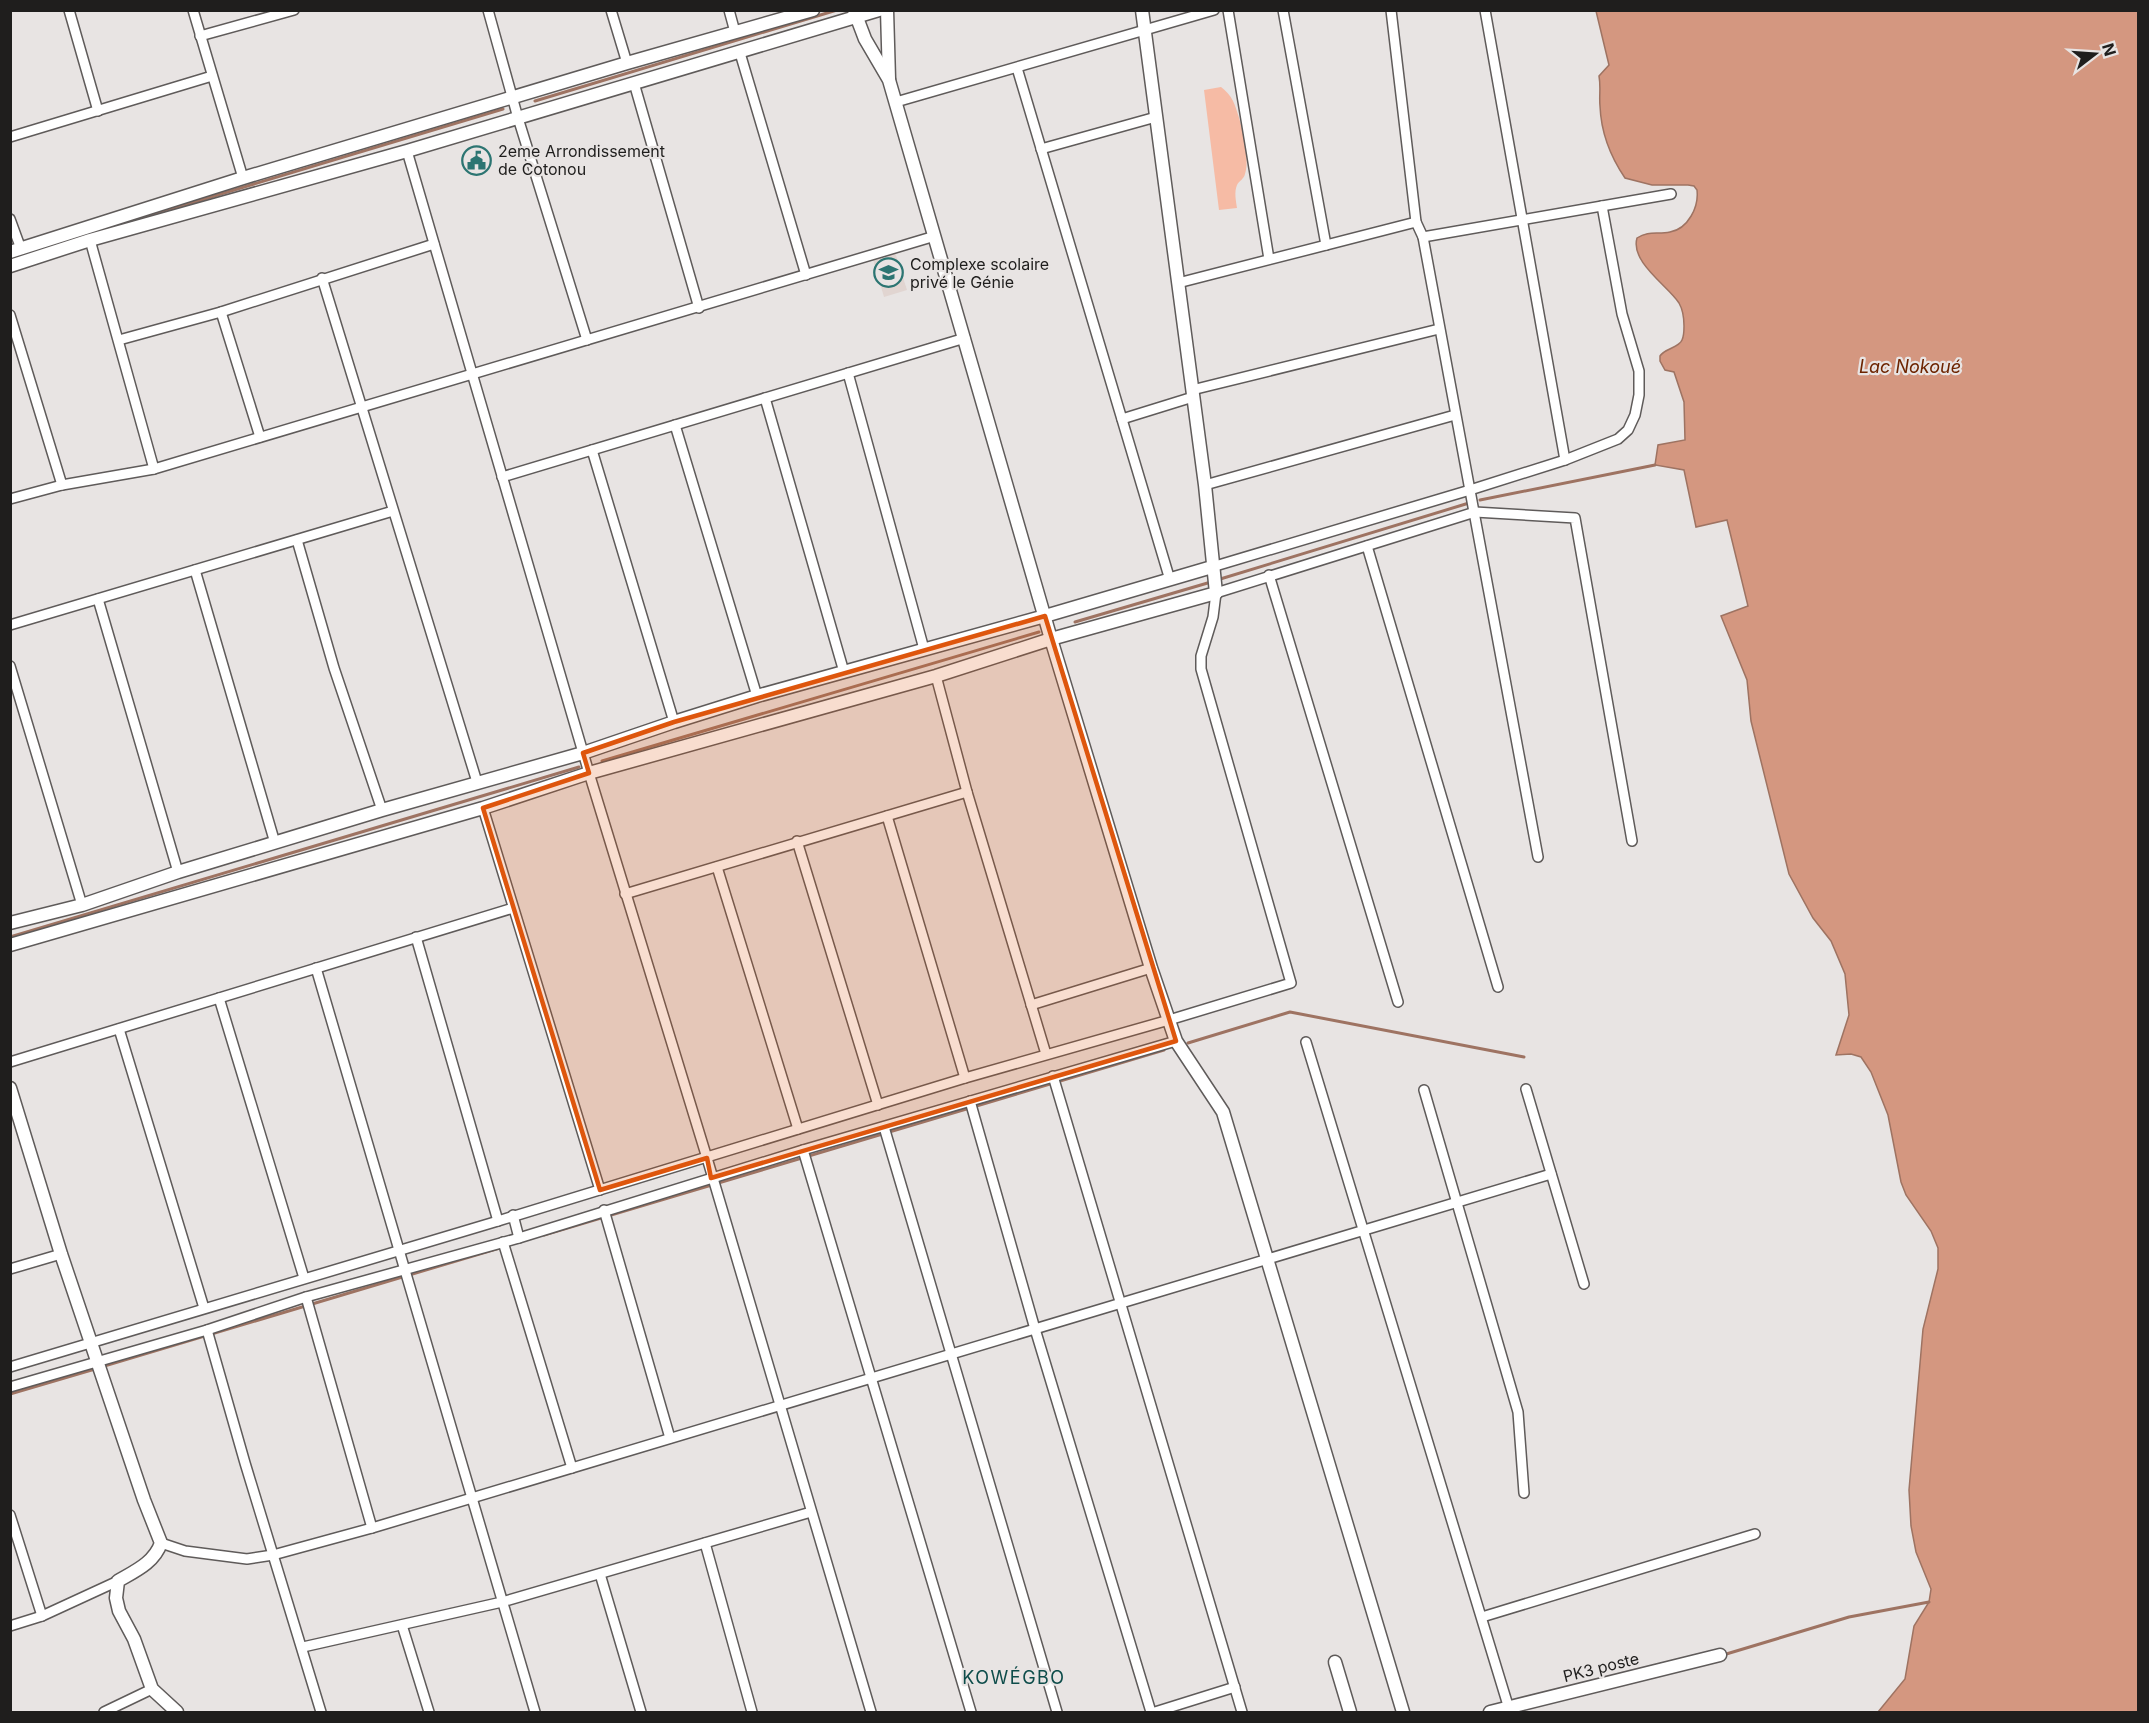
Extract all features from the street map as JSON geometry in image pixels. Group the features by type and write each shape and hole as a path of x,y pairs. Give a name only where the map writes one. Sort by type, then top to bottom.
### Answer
{"street":[{"path":"69,10 98,111"},
{"path":"193,10 243,178"},
{"path":"200,36 294,10"},
{"path":"488,10 518,118 587,340"},
{"path":"611,10 627,63"},
{"path":"729,10 735,32"},
{"path":"10,219 16,250 243,178 813,10"},
{"path":"10,266 90,240 407,151 740,53 855,14 879,10"},
{"path":"886,10 889,80"},
{"path":"10,1367 400,1251 965,1078 1291,983 1204,683 1201,656 1213,617 1216,593 1205,485 1142,10"},
{"path":"896,102 1214,10"},
{"path":"1228,10 1269,259"},
{"path":"1283,10 1326,245"},
{"path":"1391,10 1416,222 1423,237 1538,857"},
{"path":"1485,10 1565,460"},
{"path":"855,14 865,39 889,80 896,102 1051,639 1151,968 1176,1041 1223,1112 1403,1713"},
{"path":"740,53 806,274"},
{"path":"1017,68 1170,580"},
{"path":"10,137 212,76"},
{"path":"634,83 699,308"},
{"path":"1041,149 1156,117"},
{"path":"407,151 583,753 707,1158 711,1179 871,1713"},
{"path":"1423,237 1671,194"},
{"path":"10,923 82,905 178,872 382,810 583,753 757,696 1170,580 1470,490 1565,460 1618,439 1628,430 1635,415 1639,395 1639,371 1623,314 1602,206"},
{"path":"1178,283 1416,222"},
{"path":"10,499 62,485 154,469 935,236"},
{"path":"90,240 154,469"},
{"path":"119,340 221,312 434,244"},
{"path":"322,278 477,782"},
{"path":"221,312 260,437"},
{"path":"10,315 14,335 62,485"},
{"path":"1122,418 1193,393 1439,329"},
{"path":"502,477 964,338"},
{"path":"848,373 924,649"},
{"path":"765,398 844,672"},
{"path":"1205,485 1455,415"},
{"path":"675,425 757,696"},
{"path":"592,450 674,722"},
{"path":"10,625 393,512"},
{"path":"10,945 483,808 589,773 936,676 1051,639 1216,593 1475,512 1575,518 1632,841"},
{"path":"297,540 334,668 382,810"},
{"path":"1367,546 1498,987"},
{"path":"195,570 275,843"},
{"path":"1269,575 1398,1002"},
{"path":"98,599 178,872"},
{"path":"10,666 82,905"},
{"path":"936,676 967,792 1046,1054"},
{"path":"625,894 967,792"},
{"path":"483,808 600,1190"},
{"path":"887,816 965,1078"},
{"path":"797,841 878,1105"},
{"path":"717,867 798,1129"},
{"path":"10,1062 513,908"},
{"path":"416,937 498,1221"},
{"path":"316,968 535,1713"},
{"path":"1031,1005 1151,968"},
{"path":"219,998 304,1278"},
{"path":"118,1029 204,1308"},
{"path":"10,1387 207,1330 306,1297 519,1238 803,1150 1176,1041"},
{"path":"1306,1042 1509,1710"},
{"path":"1053,1076 1242,1713"},
{"path":"10,1088 90,1342 161,1543 151,1560 118,1581 42,1616 10,1626"},
{"path":"1526,1089 1584,1284"},
{"path":"1424,1090 1518,1412 1524,1493"},
{"path":"970,1101 1035,1329 1153,1713 1235,1687"},
{"path":"884,1127 1057,1713"},
{"path":"803,1150 970,1713"},
{"path":"161,1543 185,1551 220,1557 247,1559 273,1555 372,1528 1551,1174"},
{"path":"604,1210 670,1438"},
{"path":"513,1215 519,1238"},
{"path":"503,1242 572,1468"},
{"path":"10,1269 61,1254"},
{"path":"306,1297 372,1528"},
{"path":"207,1330 321,1713"},
{"path":"303,1647 502,1602 811,1512"},
{"path":"10,1515 42,1616"},
{"path":"1482,1617 1755,1534"},
{"path":"705,1543 752,1713"},
{"path":"600,1574 641,1713"},
{"path":"118,1581 116,1598 119,1611 134,1639 152,1689 177,1713"},
{"path":"402,1625 429,1713"},
{"name":"PK3 poste","path":"1490,1713 1720,1655"},
{"path":"1335,1662 1350,1713"},
{"path":"104,1713 152,1689"}],"highlighted area":[{"path":"1045,616 1176,1041 711,1178 707,1158 600,1190 483,808 589,773 583,753 674,722"}],"shaded area":[{"path":"1221,87 1231,97 1236,108 1247,158 1244,176 1236,188 1237,208 1219,210 1204,90"},
{"name":"Complexe scolaire privé le Génie","path":"894,249 907,290 884,297 872,256"}],"water":[{"name":"Lac Nokoué","path":"1596,11 2138,11 2138,1712 1878,1712 1905,1679 1914,1626 1929,1602 1931,1589 1916,1552 1911,1526 1909,1490 1923,1329 1938,1269 1938,1248 1931,1231 1906,1195 1901,1182 1888,1115 1871,1072 1861,1057 1851,1054 1836,1055 1849,1015 1845,974 1831,941 1813,918 1789,874 1751,721 1747,680 1721,616 1748,606 1727,520 1696,527 1684,470 1655,465 1658,445 1685,440 1684,402 1674,372 1665,370 1660,361 1662,353 1678,345 1682,340 1684,320 1679,303 1674,296 1644,265 1636,247 1637,238 1650,233 1670,232 1682,227 1694,210 1697,190 1694,186 1688,185 1652,185 1625,178 1620,170 1607,144 1602,125 1599,76 1609,65"}],"waterway":[{"path":"535,101 837,10"},
{"path":"45,247 503,109"},
{"path":"1480,500 1655,465"},
{"path":"1217,580 1469,503"},
{"path":"1075,622 1211,582"},
{"path":"602,761 1039,632"},
{"path":"10,937 579,767"},
{"path":"1188,1043 1290,1012 1524,1057"},
{"path":"544,1235 1164,1050"},
{"path":"101,1367 503,1247"},
{"path":"10,1394 95,1369"},
{"path":"1723,1655 1849,1617 1929,1602"}],"place":[{"name":"2eme Arrondissement de Cotonou","path":"477,160"},
{"name":"Complexe scolaire privé le Génie","path":"889,273"}],"district":[{"name":"KOWÉGBO","path":"1014,1678"}]}
